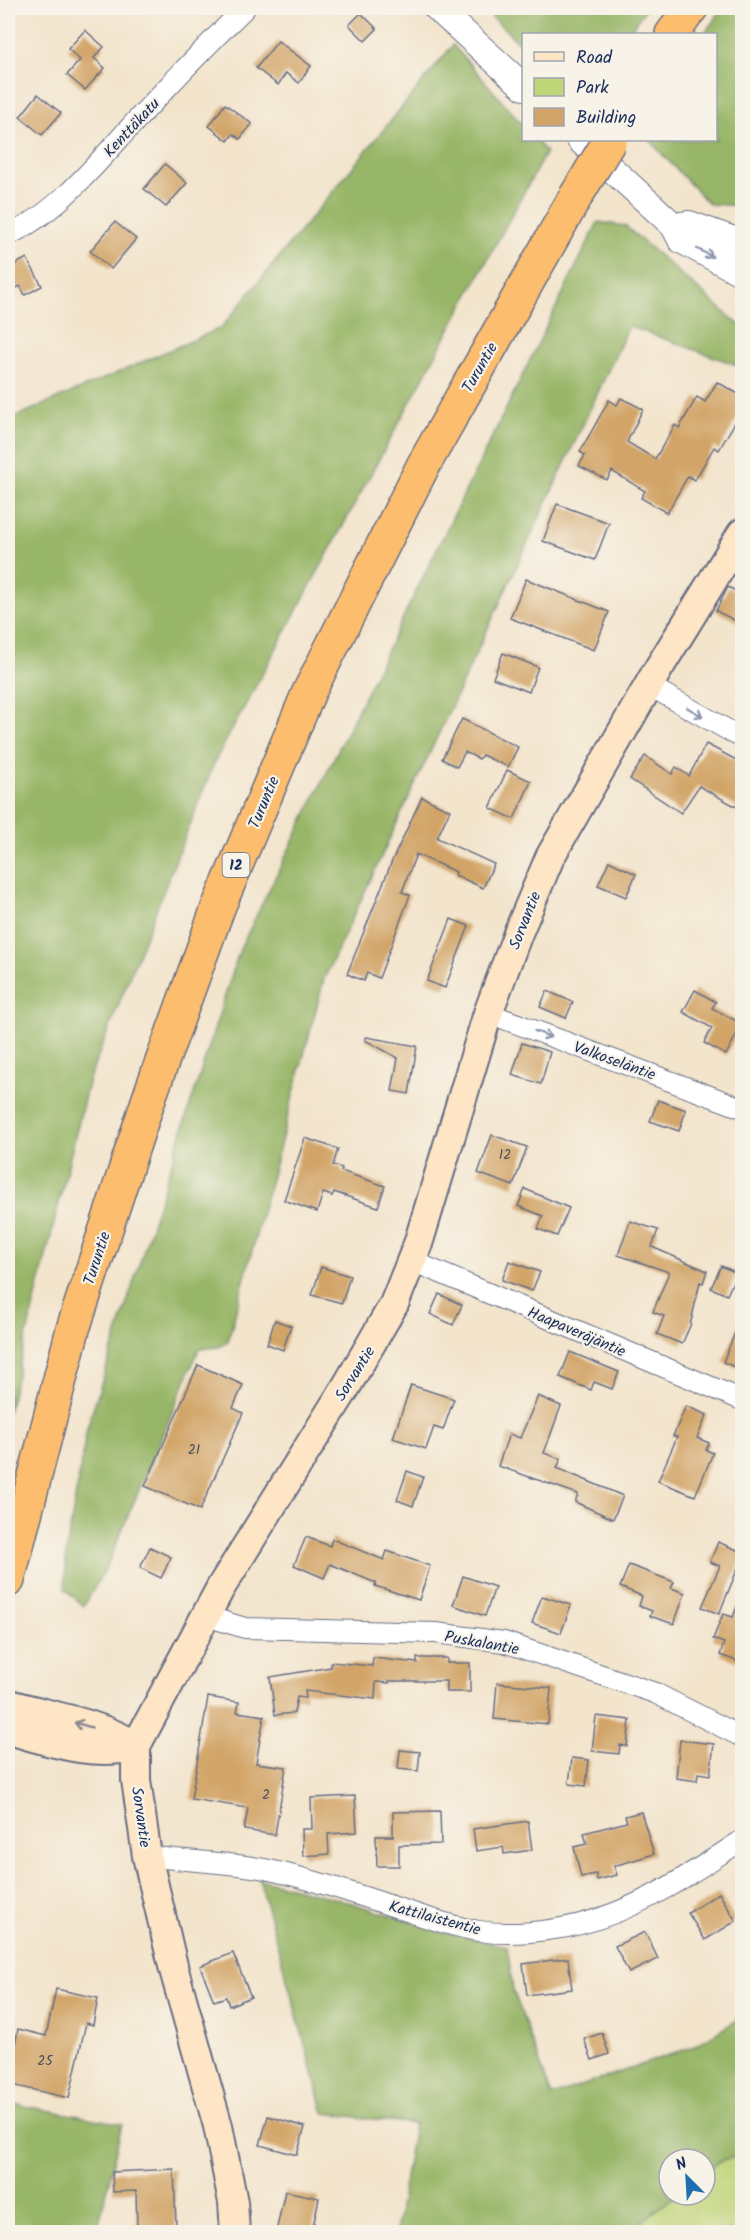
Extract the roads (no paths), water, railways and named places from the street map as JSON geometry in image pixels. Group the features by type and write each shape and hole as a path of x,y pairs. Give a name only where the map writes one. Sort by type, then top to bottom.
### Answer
{"highway":[{"path":"673,33 691,8"},
{"name":"Turuntie","path":"8,1580 72,1329 150,1095 218,908 314,682 423,466 609,141"}],"main road":[{"name":"Sorvantie","path":"235,2232 233,2202 218,2127 174,1970 147,1856 136,1780 136,1746 206,1616 394,1304 412,1261 488,1013 550,857 648,685 742,533"},
{"path":"8,1706 13,1705 122,1737 136,1746"},
{"path":"8,1730 83,1750 119,1751 136,1746"}],"street":[{"name":"Kenttäkatu","path":"8,235 43,214 87,173 208,44 245,8"},
{"path":"437,8 522,85"},
{"path":"581,141 674,226 681,240 742,273"},
{"path":"674,226 689,224 742,243"},
{"path":"648,685 742,738"},
{"name":"Valkoseläntie","path":"488,1013 742,1108"},
{"name":"Haapaveräjäntie","path":"412,1261 742,1400"},
{"name":"Puskalantie","path":"206,1616 245,1628 436,1633 504,1642 655,1693 742,1737"},
{"name":"Kattilaistentie","path":"147,1856 264,1869 351,1892 444,1923 479,1931 512,1934 557,1929 596,1920 636,1904 679,1882 742,1840"}]}
